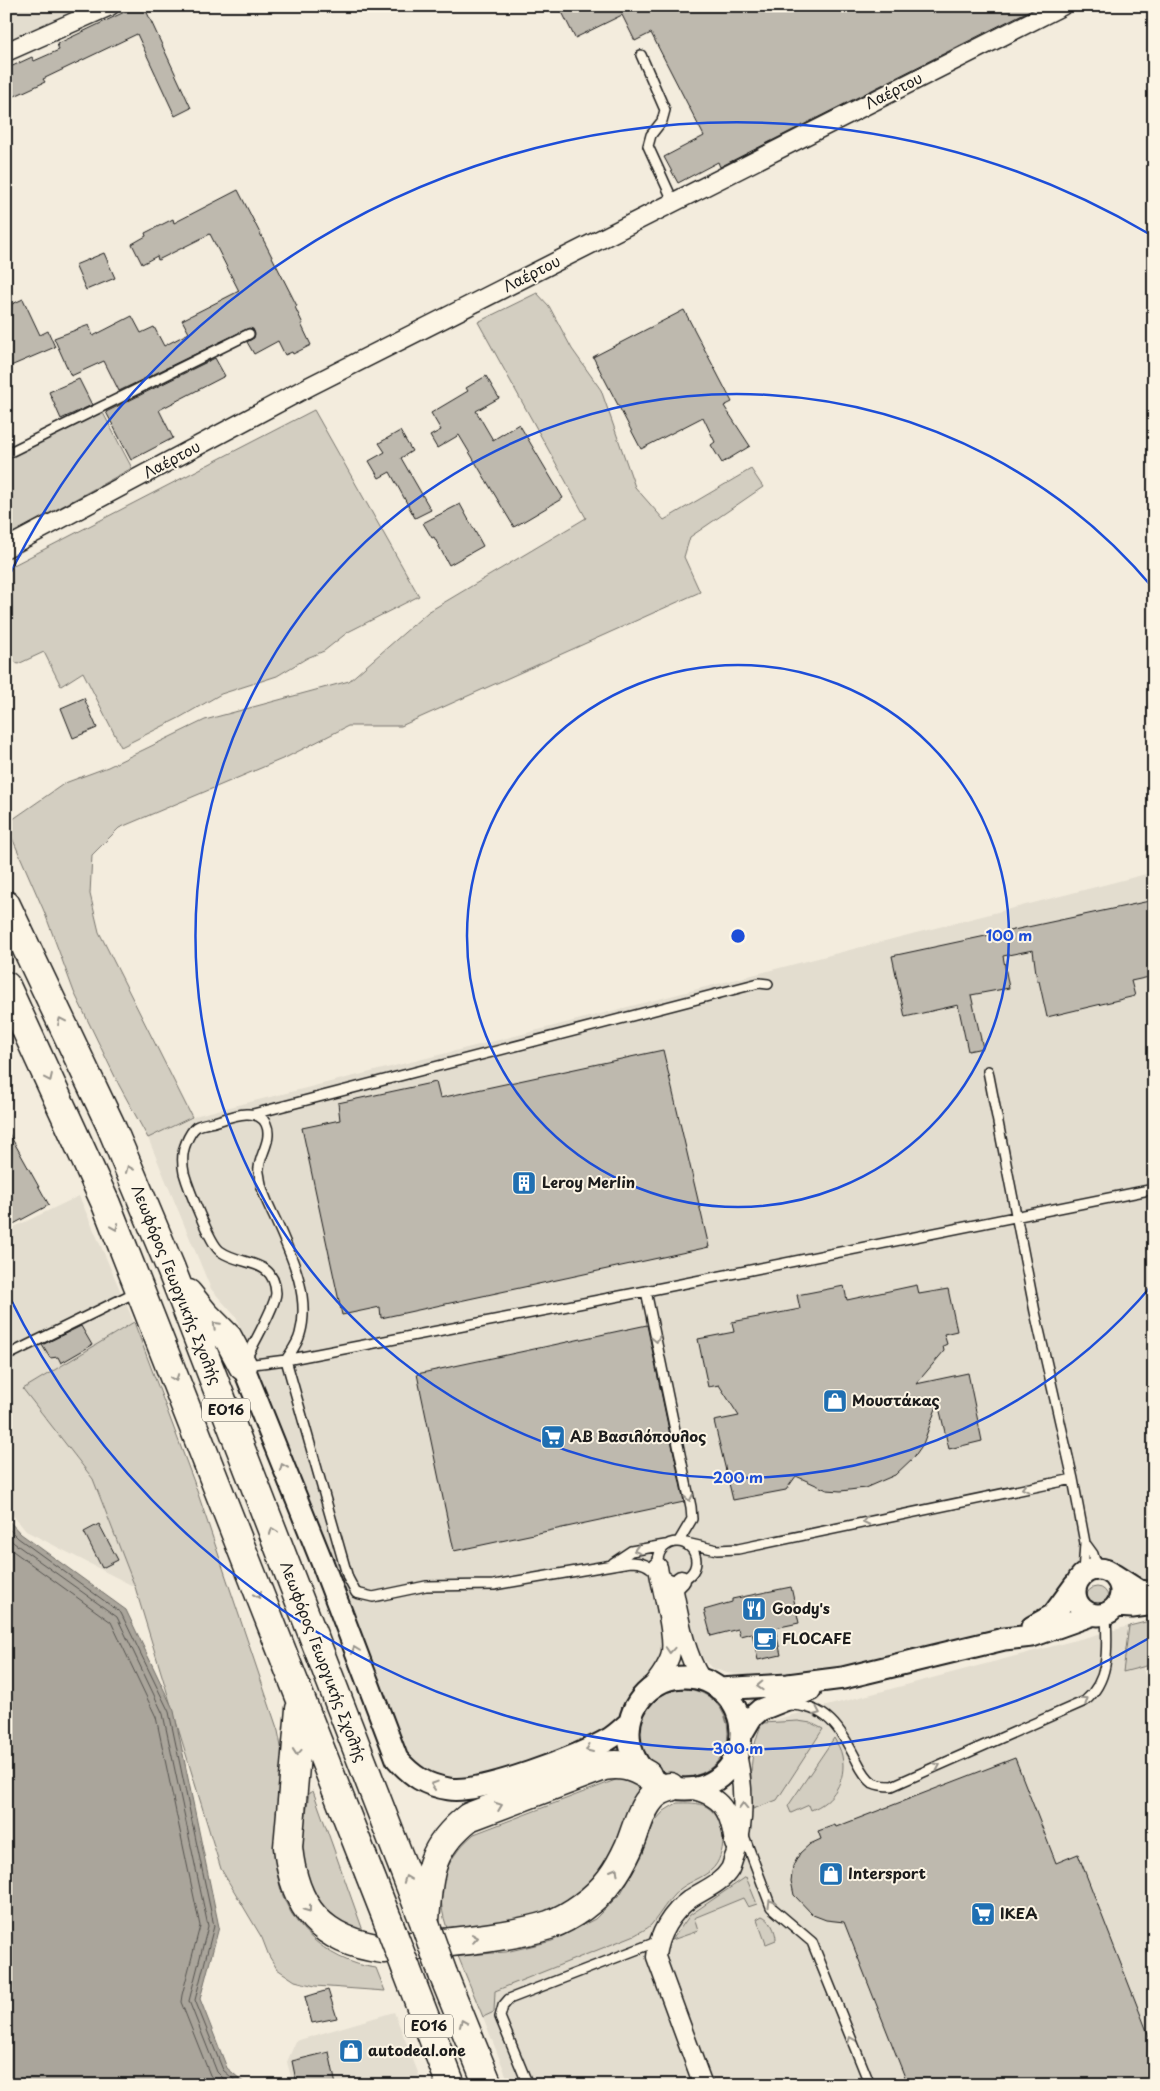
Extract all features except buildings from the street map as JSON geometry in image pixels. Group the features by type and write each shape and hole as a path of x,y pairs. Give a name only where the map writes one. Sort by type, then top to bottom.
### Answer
{"main road":[{"name":"Λεωφόρος Γεωργικής Σχολής","path":"6,905 110,1124 171,1269 424,1924"},
{"name":"ΕΟ16","path":"6,986 89,1165 140,1289 451,2085"},
{"path":"171,1269 194,1301 228,1338 243,1366"},
{"path":"301,1703 288,1847 290,1869 295,1888 304,1904 325,1928 338,1936 371,1948 383,1949 505,1934 550,1924 569,1914 588,1903 610,1881 628,1849 651,1797 669,1783 631,1766 618,1764 604,1766 470,1817 453,1830 440,1846 432,1863 424,1924"},
{"name":"ΕΟ16","path":"424,1924 488,2085"}],"street":[{"path":"6,52 110,6"},
{"name":"Λαέρτου","path":"6,548 310,386 1062,6"},
{"path":"243,1366 397,1759 410,1774 430,1784 450,1789 480,1787 589,1750 610,1738 630,1722"},
{"path":"659,1571 671,1638 670,1656 665,1670 638,1703 630,1722 628,1736 631,1751 637,1764 669,1783 703,1792 714,1797 723,1806 732,1826 735,1854"},
{"path":"1092,1575 1139,1591 1154,1593"},
{"path":"1092,1575 1121,1586 1120,1600 1104,1612"},
{"path":"1092,1575 1075,1600 1079,1606 1104,1612"},
{"path":"1004,1639 1044,1622 1092,1575"},
{"path":"681,1580 675,1586 674,1591 687,1654 710,1684 731,1702 739,1717 742,1775 741,1829 730,1870 718,1882 689,1900 675,1914 665,1927 658,1941 656,1956 704,2085"},
{"path":"669,1783 713,1781 724,1774 751,1718 760,1710 770,1705 844,1678 1004,1639 1032,1636 1104,1612 1154,1604"},
{"path":"651,1688 675,1678 710,1684 788,1685 844,1678"}],"lane":[{"path":"641,55 665,110 662,121 651,135 648,146 674,203"},
{"path":"6,454 249,334"},
{"path":"243,1366 276,1295 274,1282 268,1271 258,1264 233,1258 219,1250 208,1233 184,1173 183,1155 189,1136 197,1127 750,985 768,984"},
{"path":"988,1071 1035,1312 1073,1479 1092,1575"},
{"path":"253,1114 260,1117 266,1124 268,1134 259,1168 261,1186 292,1256 302,1297 303,1313 300,1336 286,1360 348,1578 356,1593 373,1597 426,1586 494,1585 613,1563 643,1563 665,1576 681,1580 687,1577 695,1567 695,1553 683,1542"},
{"path":"243,1366 286,1360 646,1291 1154,1189"},
{"path":"6,1356 140,1289"},
{"path":"646,1291 691,1507 692,1520 683,1542"},
{"path":"613,1563 631,1551 683,1542 717,1550 738,1549 1073,1479"},
{"path":"1085,1543 1093,1554 1092,1575"},
{"path":"659,1571 658,1555 664,1545"},
{"path":"770,1705 797,1705 815,1709 827,1716 844,1737 863,1772 872,1782 881,1786 892,1786 1085,1702 1094,1694 1101,1683 1104,1673 1107,1642 1104,1612"},
{"path":"741,1829 771,1907 812,1942 870,2085"},
{"path":"528,2085 500,2017 503,2006 509,1999 658,1941"}],"shaded area":[{"path":"6,6 125,6 126,7 6,65"},
{"path":"537,293 549,306 572,349 601,390 635,487 664,520 751,469 763,487 690,537 684,557 700,592 401,726 348,726 287,757 119,828 92,855 90,894 99,932 192,1117 148,1138 119,1085 74,992 44,911 6,824 65,783 108,767 205,720 349,681 428,612 586,518 478,322"},
{"path":"101,409 132,468 6,537 6,455"},
{"path":"314,410 419,596 348,632 324,651 307,658 277,676 221,694 179,718 121,747 83,672 61,686 44,652 18,664 12,660 6,650 6,569"},
{"path":"1154,872 1154,1588 1102,1561 1088,1560 1067,1578 1038,1621 870,1664 791,1679 727,1673 712,1668 701,1657 695,1644 677,1646 639,1683 610,1729 590,1744 447,1787 395,1753 253,1380 237,1318 211,1289 148,1138 198,1115"},
{"path":"79,1196 134,1322 24,1389 93,1479 135,1587 26,1531 6,1507 6,1231"},
{"path":"134,1322 194,1482 278,1731 283,1778 277,1868 280,1887 296,1921 309,1935 323,1947 340,1957 376,1968 385,1991 315,1986 295,1981 277,1969 269,1956 262,1938 221,1869 135,1587 93,1479 23,1389"},
{"path":"1097,1587 1105,1590 1108,1598 1105,1606 1097,1609 1089,1606 1086,1598 1089,1590"},
{"path":"1154,1620 1154,1664 1123,1672 1129,1626"},
{"path":"1129,1626 1154,1702 1154,2085 510,2085 483,2017 494,2011 495,1991 717,1864 753,1806 750,1778 753,1750 762,1723"},
{"path":"675,1689 693,1689 709,1696 721,1708 728,1724 728,1742 721,1758 709,1770 693,1777 675,1777 659,1770 647,1758 640,1742 640,1724 647,1708 659,1696"},
{"path":"798,1721 811,1723 823,1729 777,1800 753,1809 751,1787 753,1755 762,1723"},
{"path":"834,1738 841,1751 843,1765 837,1789 826,1802 819,1806 811,1810 809,1805 791,1813 788,1806"},
{"path":"618,1779 631,1779 641,1787 620,1846 604,1877 546,1919 449,1933 442,1905 443,1879 454,1855 463,1844 474,1834"},
{"path":"313,1791 366,1939 346,1929 315,1903 302,1859 309,1793"},
{"path":"677,1803 704,1805 718,1818 723,1841 720,1856 714,1867 705,1875 680,1889 651,1925 635,1935 495,1991 494,2012 483,2017 458,1956 506,1952 552,1941 595,1919 621,1893 642,1856 654,1822 664,1811"},
{"path":"746,1877 757,1904 748,1907 743,1898 694,1918 698,1931 672,1940 690,1915"},
{"path":"762,1916 774,1929 776,1937 776,1940 766,1944 757,1919"},
{"name":"autodeal.one","path":"394,2012 423,2085 293,2085 287,2062 296,2041"}],"water":[{"path":"6,1518 21,1534 126,1610 174,1711 219,1927 200,1999 227,2068 247,2085 6,2085"}],"place":[{"name":"Leroy Merlin","path":"524,1183"},
{"name":"Μουστάκας","path":"835,1401"},
{"name":"ΑΒ Βασιλόπουλος","path":"553,1437"},
{"name":"Goody's","path":"754,1609"},
{"name":"FLOCAFE","path":"765,1639"},
{"name":"Intersport","path":"831,1874"},
{"name":"ΙΚΕΑ","path":"983,1914"},
{"name":"autodeal.one","path":"351,2051"}]}
